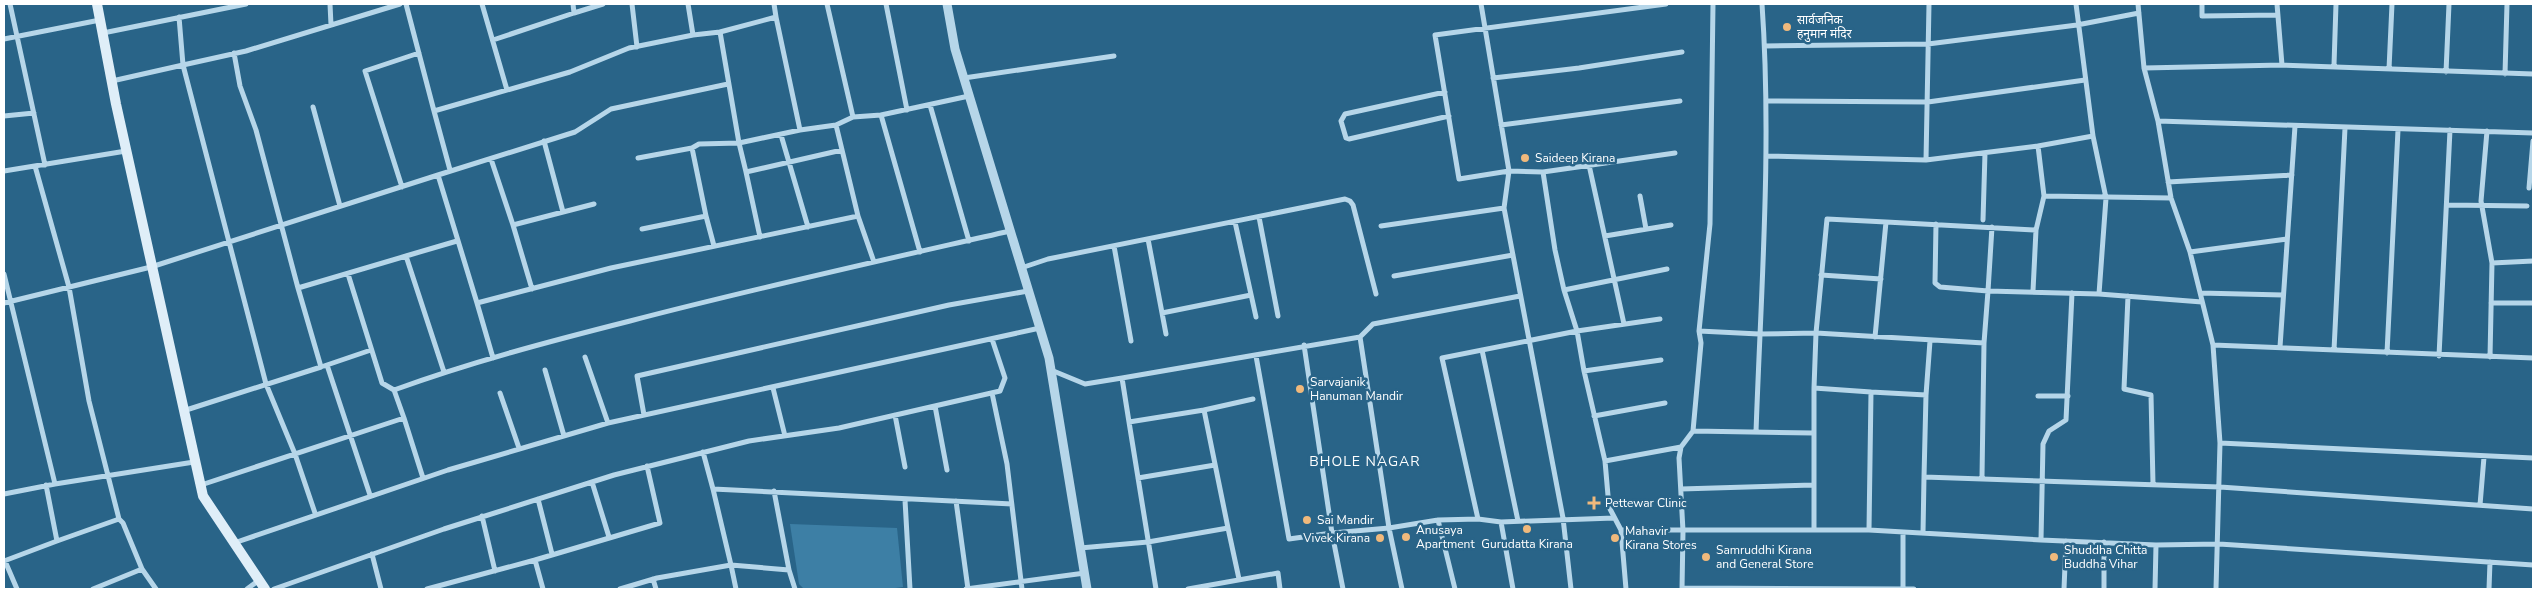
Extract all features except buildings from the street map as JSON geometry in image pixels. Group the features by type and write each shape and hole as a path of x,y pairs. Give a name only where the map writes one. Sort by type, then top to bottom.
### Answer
{"main road":[{"path":"97,4 151,266 203,496 262,585"}],"street":[{"path":"10,4 45,164"},
{"path":"103,33 246,4"},
{"path":"330,4 332,25"},
{"path":"112,81 234,53 332,25 389,5 400,4"},
{"path":"406,4 450,170"},
{"path":"482,4 508,90"},
{"path":"573,4 574,13"},
{"path":"493,40 603,4"},
{"path":"632,4 637,47"},
{"path":"688,4 693,35"},
{"path":"774,4 800,130"},
{"path":"827,4 853,117"},
{"path":"886,4 907,110"},
{"path":"947,4 955,49 1051,370 1087,589"},
{"path":"1481,4 1492,78 1510,171 1504,208 1563,518 1571,589"},
{"path":"1666,4 1485,30 1435,35 1460,178 1510,171 1543,172 1675,153"},
{"path":"1713,4 1710,224 1699,331 1702,343 1693,431 1681,447 1679,458 1683,531 1682,588 1914,589"},
{"path":"1756,432 1766,201 1765,46 1762,4"},
{"path":"1926,160 1929,4"},
{"path":"2076,4 2085,80 2106,198 2100,294"},
{"path":"2138,4 2144,68 2158,121 2171,198 2190,252 2213,345 2220,442 2219,544 2216,589"},
{"path":"2202,4 2202,16 2278,15"},
{"path":"2277,4 2282,65"},
{"path":"2334,65 2336,4"},
{"path":"2389,70 2392,4"},
{"path":"2446,72 2449,4"},
{"path":"2505,74 2507,4"},
{"path":"1765,46 1928,44 2077,25 2139,13"},
{"path":"179,17 184,65 266,384 295,454 315,513"},
{"path":"434,111 570,72 637,47 693,35 720,32 776,17"},
{"path":"4,39 100,20"},
{"path":"720,32 739,143 760,237"},
{"path":"1492,78 1579,68 1682,52"},
{"path":"234,53 240,86 256,130 321,367"},
{"path":"402,187 365,71 419,53"},
{"path":"964,78 1114,56"},
{"path":"2144,68 2334,65 2389,70 2533,74"},
{"path":"1766,101 1928,102 2085,80"},
{"path":"4,303 151,266 402,187 450,170 491,159 544,140 575,132 611,109 728,84"},
{"path":"1445,92 1345,114 1341,121 1346,138 1349,139 1449,116"},
{"path":"638,158 692,148 699,144 739,143 800,130 836,125 853,117 881,115 969,96"},
{"path":"1501,125 1680,101"},
{"path":"930,105 969,241"},
{"path":"312,107 340,206"},
{"path":"4,116 34,113"},
{"path":"881,115 920,252"},
{"path":"2158,121 2533,133"},
{"path":"836,125 858,216 874,262"},
{"path":"2280,347 2295,126"},
{"path":"2334,350 2345,128"},
{"path":"2387,353 2398,130"},
{"path":"2439,356 2450,130"},
{"path":"2487,131 2482,205 2492,262 2490,357"},
{"path":"781,135 808,227"},
{"path":"1766,156 1926,160 2038,146 2094,136"},
{"path":"544,140 563,212"},
{"path":"2529,188 2533,141"},
{"path":"2033,291 2036,230 2044,196 2038,146"},
{"path":"692,148 714,246"},
{"path":"4,171 127,150"},
{"path":"746,172 842,150"},
{"path":"1983,220 1985,153"},
{"path":"491,159 532,289"},
{"path":"1589,165 1624,324"},
{"path":"35,166 68,287 90,401 119,519 123,523 142,569 156,589"},
{"path":"1543,172 1564,290 1578,331 1584,371 1605,461 1608,507 1622,530 1626,589"},
{"path":"438,175 493,358"},
{"path":"2168,182 2292,175"},
{"path":"1640,196 1646,229"},
{"path":"2044,196 2171,198"},
{"path":"1021,268 1048,259 1346,200 1350,201 1376,294"},
{"path":"512,225 594,204"},
{"path":"2447,205 2527,206"},
{"path":"1381,226 1504,208"},
{"path":"642,229 706,216"},
{"path":"477,303 611,268 858,216"},
{"path":"1259,217 1278,316"},
{"path":"1814,528 1813,433 1816,333 1827,219 2036,230"},
{"path":"1236,222 1256,317"},
{"path":"1875,337 1886,222"},
{"path":"1936,224 1935,283 1940,287 1988,291 2100,294 2202,302"},
{"path":"1604,236 1671,225"},
{"path":"1982,477 1984,344 1992,227"},
{"path":"394,390 444,372 493,358 745,291 1010,231"},
{"path":"1148,239 1166,334"},
{"path":"2190,252 2287,239"},
{"path":"298,288 457,240"},
{"path":"1114,246 1131,340"},
{"path":"1394,276 1512,255"},
{"path":"406,256 444,372"},
{"path":"2492,262 2533,261"},
{"path":"1564,290 1615,278 1667,269"},
{"path":"4,274 55,484"},
{"path":"348,274 382,382 394,390 424,478"},
{"path":"1821,276 1881,279"},
{"path":"644,415 637,376 949,306 1028,291"},
{"path":"2041,540 2042,444 2049,431 2066,420 2072,293"},
{"path":"2200,293 2283,295"},
{"path":"1162,313 1251,295"},
{"path":"1051,370 1085,384 1360,337 1373,324 1520,296"},
{"path":"2128,296 2124,389 2151,395 2153,484"},
{"path":"2491,303 2533,303"},
{"path":"1478,519 1442,358 1578,331 1660,319"},
{"path":"234,543 370,495 519,448 608,423 1040,328"},
{"path":"1699,331 1759,334 1816,333 1984,344"},
{"path":"1360,337 1389,528 1402,589"},
{"path":"274,589 482,516 647,466 749,441 839,428 1000,391 1005,378 992,338"},
{"path":"1923,533 1926,395 1930,341"},
{"path":"2213,345 2439,356 2533,358"},
{"path":"1304,346 1332,533 1343,589"},
{"path":"183,411 371,350"},
{"path":"1482,350 1518,521"},
{"path":"1256,356 1289,539 1389,528 1438,520 1478,519 1501,522 1563,518 1614,518"},
{"path":"585,357 608,423"},
{"path":"1584,371 1661,360"},
{"path":"328,365 370,495"},
{"path":"545,370 564,436"},
{"path":"1122,378 1156,589"},
{"path":"773,388 785,436"},
{"path":"1814,388 1926,395"},
{"path":"1869,530 1872,392"},
{"path":"500,393 519,448"},
{"path":"992,393 1007,464 1022,589"},
{"path":"2038,396 2068,396"},
{"path":"1129,422 1204,410 1253,399"},
{"path":"1594,416 1665,403"},
{"path":"935,406 947,470"},
{"path":"1204,410 1239,579"},
{"path":"895,415 905,467"},
{"path":"200,485 404,418"},
{"path":"1693,431 1813,433"},
{"path":"2220,442 2484,457 2533,458"},
{"path":"1605,461 1681,447"},
{"path":"703,452 736,589"},
{"path":"2480,505 2484,457"},
{"path":"4,494 46,485 194,462"},
{"path":"1138,478 1215,464"},
{"path":"428,589 660,523 647,466"},
{"path":"1924,476 2220,487 2533,508"},
{"path":"592,482 609,537"},
{"path":"46,485 57,541"},
{"path":"1681,489 1813,486"},
{"path":"713,489 1012,504"},
{"path":"774,491 789,570 795,589"},
{"path":"538,499 552,554"},
{"path":"905,500 910,589"},
{"path":"956,502 967,589 1085,573"},
{"path":"482,516 495,571"},
{"path":"17,589 4,561 119,519"},
{"path":"1438,520 1455,589"},
{"path":"1501,522 1513,589"},
{"path":"1080,548 1148,542 1228,528"},
{"path":"1622,530 1683,531 1814,528 1869,530 2156,545 2219,544 2533,565"},
{"path":"1903,532 1903,589"},
{"path":"2064,589 2066,541"},
{"path":"2104,542 2104,589"},
{"path":"2156,545 2156,589"},
{"path":"372,554 381,589"},
{"path":"534,560 543,589"},
{"path":"2489,589 2490,562"},
{"path":"620,589 654,579 731,566 789,570"},
{"path":"93,589 142,569"},
{"path":"1188,589 1220,586 1239,579 1278,573 1280,589"},
{"path":"654,579 656,589"},
{"path":"247,589 262,585"}],"shaded area":[{"path":"790,524 897,528 903,587 888,589 804,589 799,584"}],"place":[{"name":"सार्वजनिक हनुमान मंदिर","path":"1787,27"},
{"name":"Saideep Kirana","path":"1525,158"},
{"name":"Sarvajanik Hanuman Mandir","path":"1300,389"},
{"name":"Pettewar Clinic","path":"1594,503"},
{"name":"Sai Mandir","path":"1307,520"},
{"name":"Gurudatta Kirana","path":"1527,529"},
{"name":"Anusaya Apartment","path":"1406,537"},
{"name":"Vivek Kirana","path":"1380,538"},
{"name":"Mahavir Kirana Stores","path":"1615,538"},
{"name":"Samruddhi Kirana and General Store","path":"1706,557"},
{"name":"Shuddha Chitta Buddha Vihar","path":"2054,557"}],"district":[{"name":"BHOLE NAGAR","path":"1365,461"}]}
